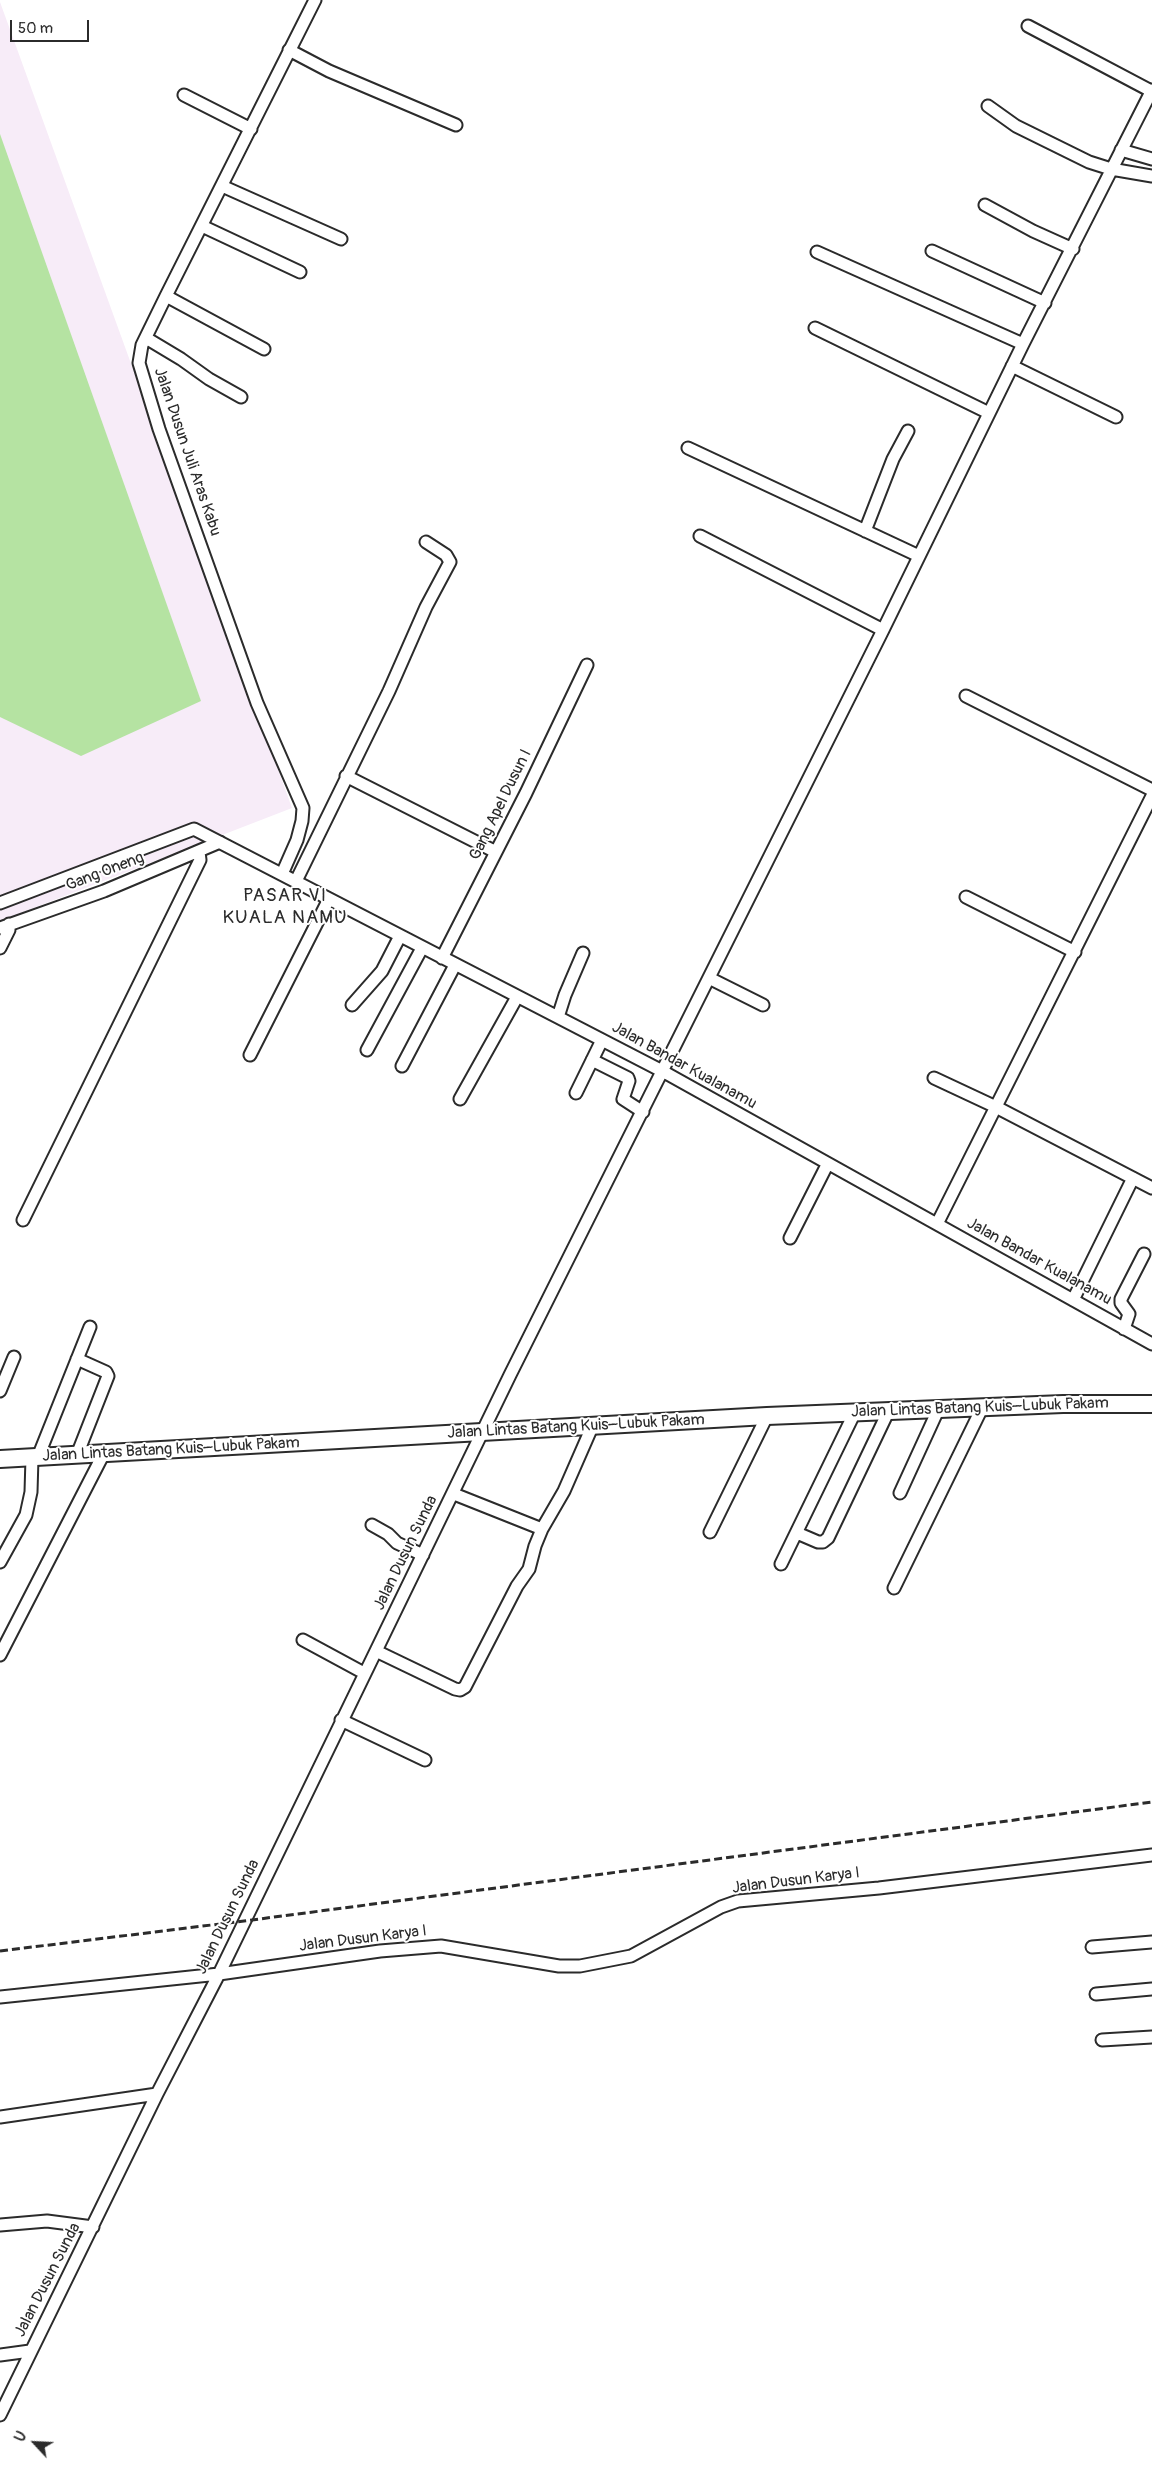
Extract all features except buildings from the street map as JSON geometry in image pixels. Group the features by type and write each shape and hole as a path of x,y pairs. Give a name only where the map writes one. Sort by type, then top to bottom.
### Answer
{"highway":[{"name":"Jalan Lintas Batang Kuis–Lubuk Pakam","path":"0,1459 889,1410 938,1410 1063,1404 1152,1404"}],"street":[{"name":"Jalan Dusun Juli Aras Kabu","path":"282,874 297,840 303,808 257,703 159,429 139,363 140,352 146,338 251,129 310,2"},
{"path":"1028,26 1152,91"},
{"path":"289,50 329,71 456,125"},
{"name":"Jalan Dusun Sunda","path":"0,2415 30,2351 94,2227 157,2094 219,1974 341,1720 483,1432 664,1072 1012,366 1152,91"},
{"path":"184,95 251,129"},
{"path":"988,106 1016,126 1052,145 1111,169 1152,176"},
{"path":"1121,150 1152,159"},
{"path":"222,186 341,239"},
{"path":"985,205 1033,231 1073,249"},
{"path":"202,226 300,272"},
{"path":"932,251 1045,304"},
{"path":"817,252 1023,344"},
{"path":"166,296 264,349"},
{"path":"815,328 989,413"},
{"path":"146,338 209,379 241,396"},
{"path":"1012,366 1116,417"},
{"path":"865,531 893,459 908,431"},
{"path":"688,448 919,556"},
{"path":"700,536 883,630"},
{"path":"296,881 389,691 426,607 450,562 446,554 426,542"},
{"name":"Gang Apel Dusun I","path":"442,958 587,665"},
{"path":"966,696 1152,790"},
{"path":"346,776 496,852"},
{"path":"937,1224 1152,796"},
{"name":"Jalan Bandar Kualanamu","path":"0,903 194,829 664,1072 1152,1344"},
{"path":"297,840 311,847"},
{"name":"Gang Oneng","path":"4,926 104,890 220,842"},
{"path":"23,1220 200,860 199,852"},
{"path":"966,897 1075,952"},
{"path":"250,1055 329,898"},
{"path":"0,948 9,930 4,926"},
{"path":"352,1005 382,971 400,936"},
{"path":"367,1050 422,948"},
{"path":"558,1018 565,995 584,953"},
{"path":"402,1066 455,965"},
{"path":"709,978 763,1005"},
{"path":"460,1099 517,997"},
{"path":"576,1093 602,1040"},
{"path":"614,1071 623,1051"},
{"path":"592,1060 628,1078 629,1081 623,1099 643,1112"},
{"path":"934,1078 996,1107 1152,1188"},
{"path":"790,1238 827,1164"},
{"path":"1073,1300 1133,1178"},
{"path":"1124,1329 1129,1314 1121,1303 1121,1299 1144,1254"},
{"path":"0,1562 26,1515 35,1457 90,1328"},
{"path":"0,1391 14,1357"},
{"path":"77,1359 106,1372 108,1376 77,1454"},
{"path":"894,1588 982,1408"},
{"path":"797,1533 818,1542 823,1542 828,1538 889,1410"},
{"path":"900,1494 938,1410"},
{"path":"782,1564 855,1412"},
{"path":"710,1532 767,1416"},
{"path":"376,1651 455,1689 462,1689 516,1586 529,1569 542,1529 564,1491 592,1427"},
{"path":"0,1655 104,1453"},
{"path":"454,1494 542,1529"},
{"path":"372,1526 423,1556"},
{"path":"304,1640 364,1673"},
{"path":"341,1720 425,1760"},
{"name":"Jalan Dusun Karya I","path":"0,1997 219,1974 380,1950 441,1946 559,1966 580,1966 631,1956 721,1907 738,1901 879,1888 1152,1855"},
{"path":"1092,1947 1152,1942"},
{"path":"1096,1994 1152,1989"},
{"path":"1102,2040 1152,2037"},
{"path":"0,2117 157,2094"},
{"path":"0,2225 47,2221 94,2227"},
{"path":"0,2355 30,2351"}],"shaded area":[{"path":"0,2 292,808 0,921"}],"green space":[{"path":"0,134 201,701 81,756 0,717"}],"railway":[{"path":"0,1951 244,1921 1152,1802"}],"district":[{"name":"PASAR VI KUALA NAMU","path":"285,907"}]}
